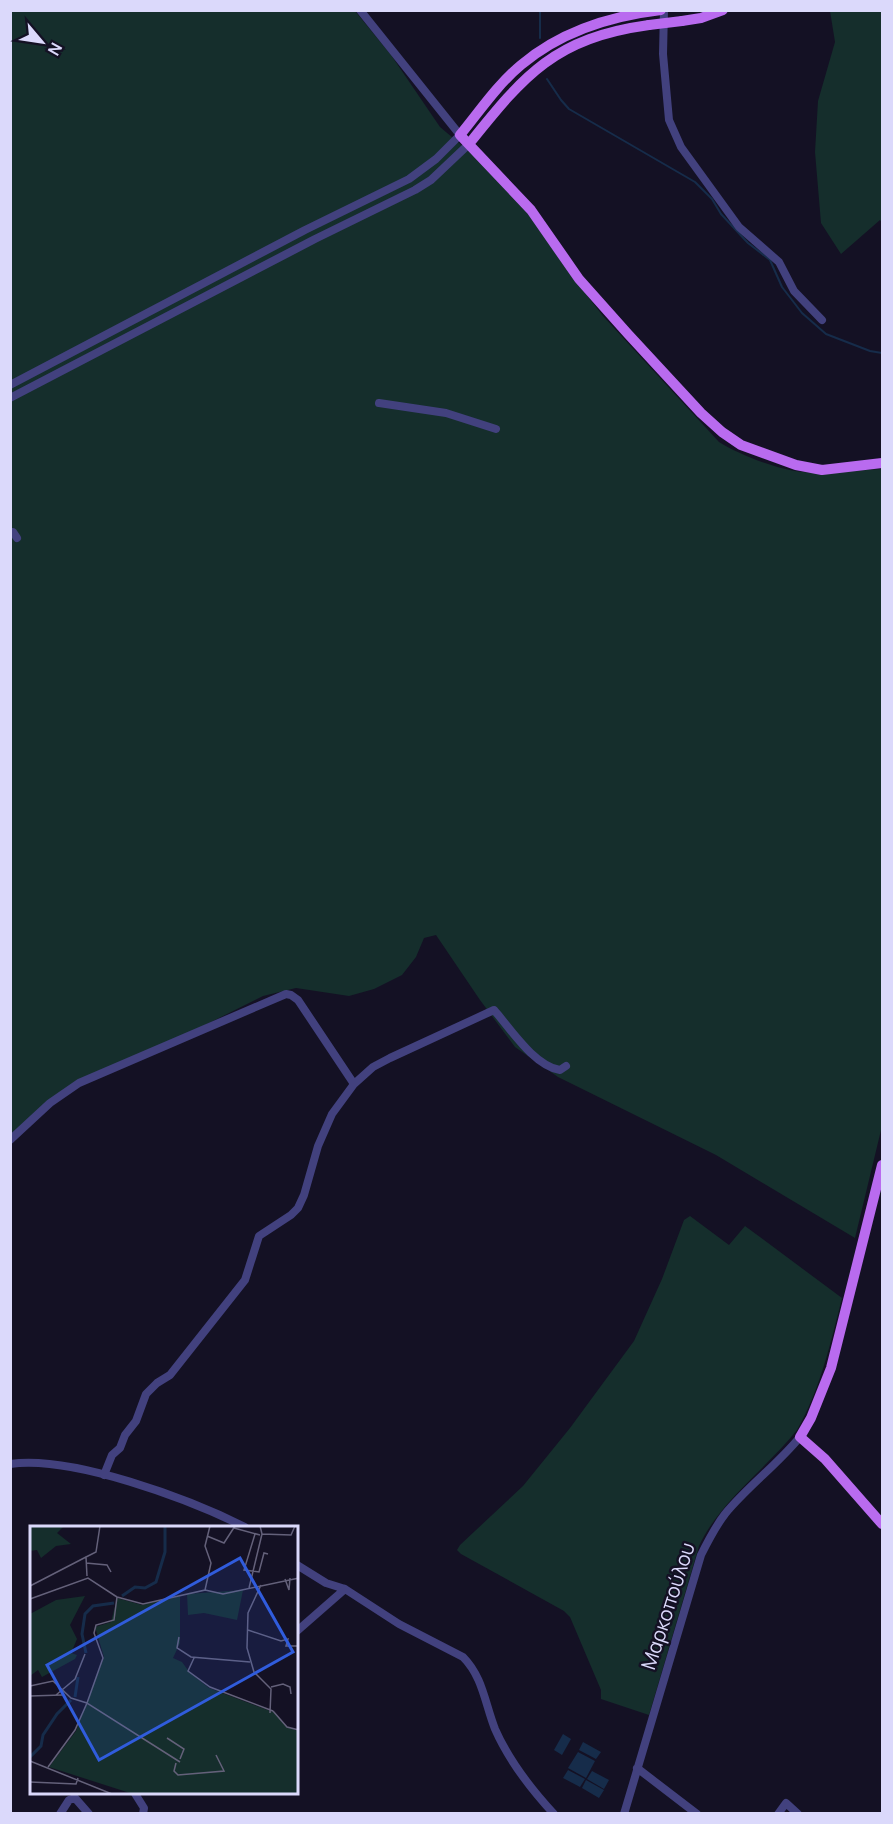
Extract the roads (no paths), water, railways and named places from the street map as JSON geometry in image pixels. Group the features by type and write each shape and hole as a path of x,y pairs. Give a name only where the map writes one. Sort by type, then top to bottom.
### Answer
{"main road":[{"path":"662,10 592,25 544,48 519,66 460,135 531,210 586,287 701,413 722,432 741,445 796,465 822,470 882,463"},
{"path":"469,144 516,87 550,59 573,46 605,34 701,18 723,10"},
{"name":"Μαρκοπούλου","path":"800,1437 811,1418 831,1368 882,1165"},
{"path":"800,1437 825,1459 882,1524"}],"street":[{"path":"10,385 250,261 305,230 409,179 436,159 460,135 360,10"},
{"path":"662,10 669,120 681,147 740,227 779,261 794,291 822,320"},
{"path":"10,399 432,180 469,144"},
{"path":"250,261 255,272"},
{"path":"379,403 446,413 496,429"},
{"path":"10,1140 50,1103 79,1083 286,994 298,1000 354,1084"},
{"path":"104,1475 112,1455 120,1448 125,1435 135,1421 146,1394 170,1375 245,1280 259,1236 298,1208 318,1146 332,1114 354,1084 373,1067 494,1010 518,1040 543,1062 554,1070 560,1070 566,1066"},
{"name":"Μαρκοπούλου","path":"624,1814 698,1566 711,1535 725,1514 787,1454 800,1437"},
{"path":"10,1464 46,1464 104,1475 216,1512 243,1526"},
{"path":"298,1566 326,1582 345,1589 399,1624 463,1657 471,1665 480,1683 495,1727 507,1752 529,1786 554,1814"},
{"path":"298,1630 345,1589"},
{"path":"637,1768 697,1814"},
{"path":"135,1794 144,1808 143,1814"},
{"path":"60,1814 69,1800 75,1798 89,1814"},
{"path":"778,1814 786,1803 798,1814"}],"water":[{"path":"563,1734 571,1739 562,1755 554,1750"},
{"path":"583,1742 601,1752 596,1759 579,1750"},
{"path":"578,1752 595,1761 586,1778 568,1768"},
{"path":"568,1770 585,1779 580,1787 563,1778"},
{"path":"592,1771 609,1780 604,1789 587,1779"},
{"path":"586,1780 604,1790 599,1798 582,1788"}],"waterway":[{"path":"540,10 540,38"},
{"path":"547,79 569,109 695,182 748,243 770,260 782,287 802,313 826,334 870,351 882,353"}]}
